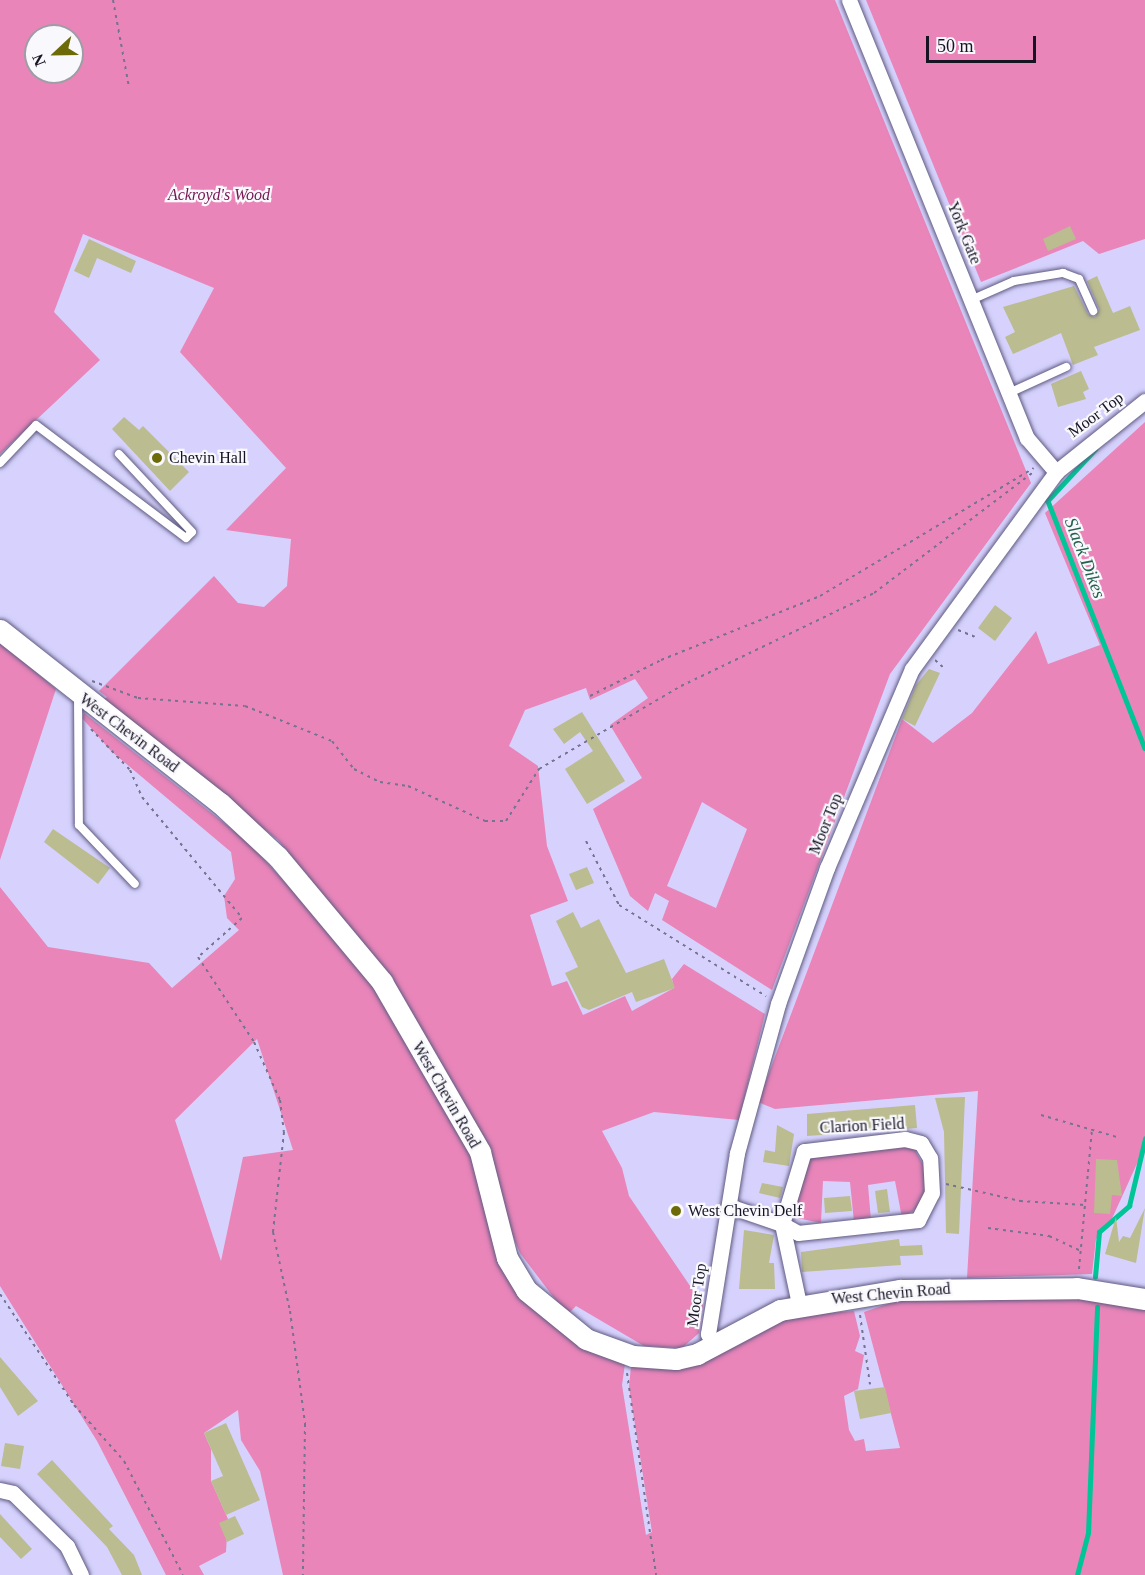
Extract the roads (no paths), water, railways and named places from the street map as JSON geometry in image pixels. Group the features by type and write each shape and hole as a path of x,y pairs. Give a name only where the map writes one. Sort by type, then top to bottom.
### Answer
{"street":[{"name":"York Gate","path":"849,0 1009,393 1048,467"},
{"name":"Moor Top","path":"714,1344 708,1334 737,1153 778,1004 827,868 912,669 1048,467 1145,401"},
{"name":"West Chevin Road","path":"0,630 78,694 220,803 278,857 381,982 480,1152 507,1258 526,1290 586,1339 633,1356 676,1359 799,1305 854,1294 1077,1288 1144,1296"},
{"name":"Clarion Field","path":"782,1224 798,1233 918,1220 926,1210 931,1182 930,1158 921,1143 809,1147 796,1165 782,1224 799,1305"},
{"path":"729,1206 782,1224"},
{"path":"0,1490 13,1493 67,1546 81,1575"}],"lane":[{"path":"971,300 1014,281 1063,273 1079,279 1093,311"},
{"path":"1009,393 1066,367"},
{"path":"0,464 36,425 186,538 192,532 119,454"},
{"path":"78,694 79,825 135,884"}],"waterway":[{"name":"Slack Dikes","path":"1096,449 1048,501 1145,748"},
{"name":"Slack Dikes","path":"1095,1277 1099,1232 1129,1206 1145,1139"},
{"path":"1077,1575 1088,1533 1097,1307"}],"place":[{"name":"Chevin Hall","path":"157,458"},
{"name":"West Chevin Delf","path":"676,1211"}],"park label":[{"name":"Ackroyd's Wood","path":"219,195"}]}
